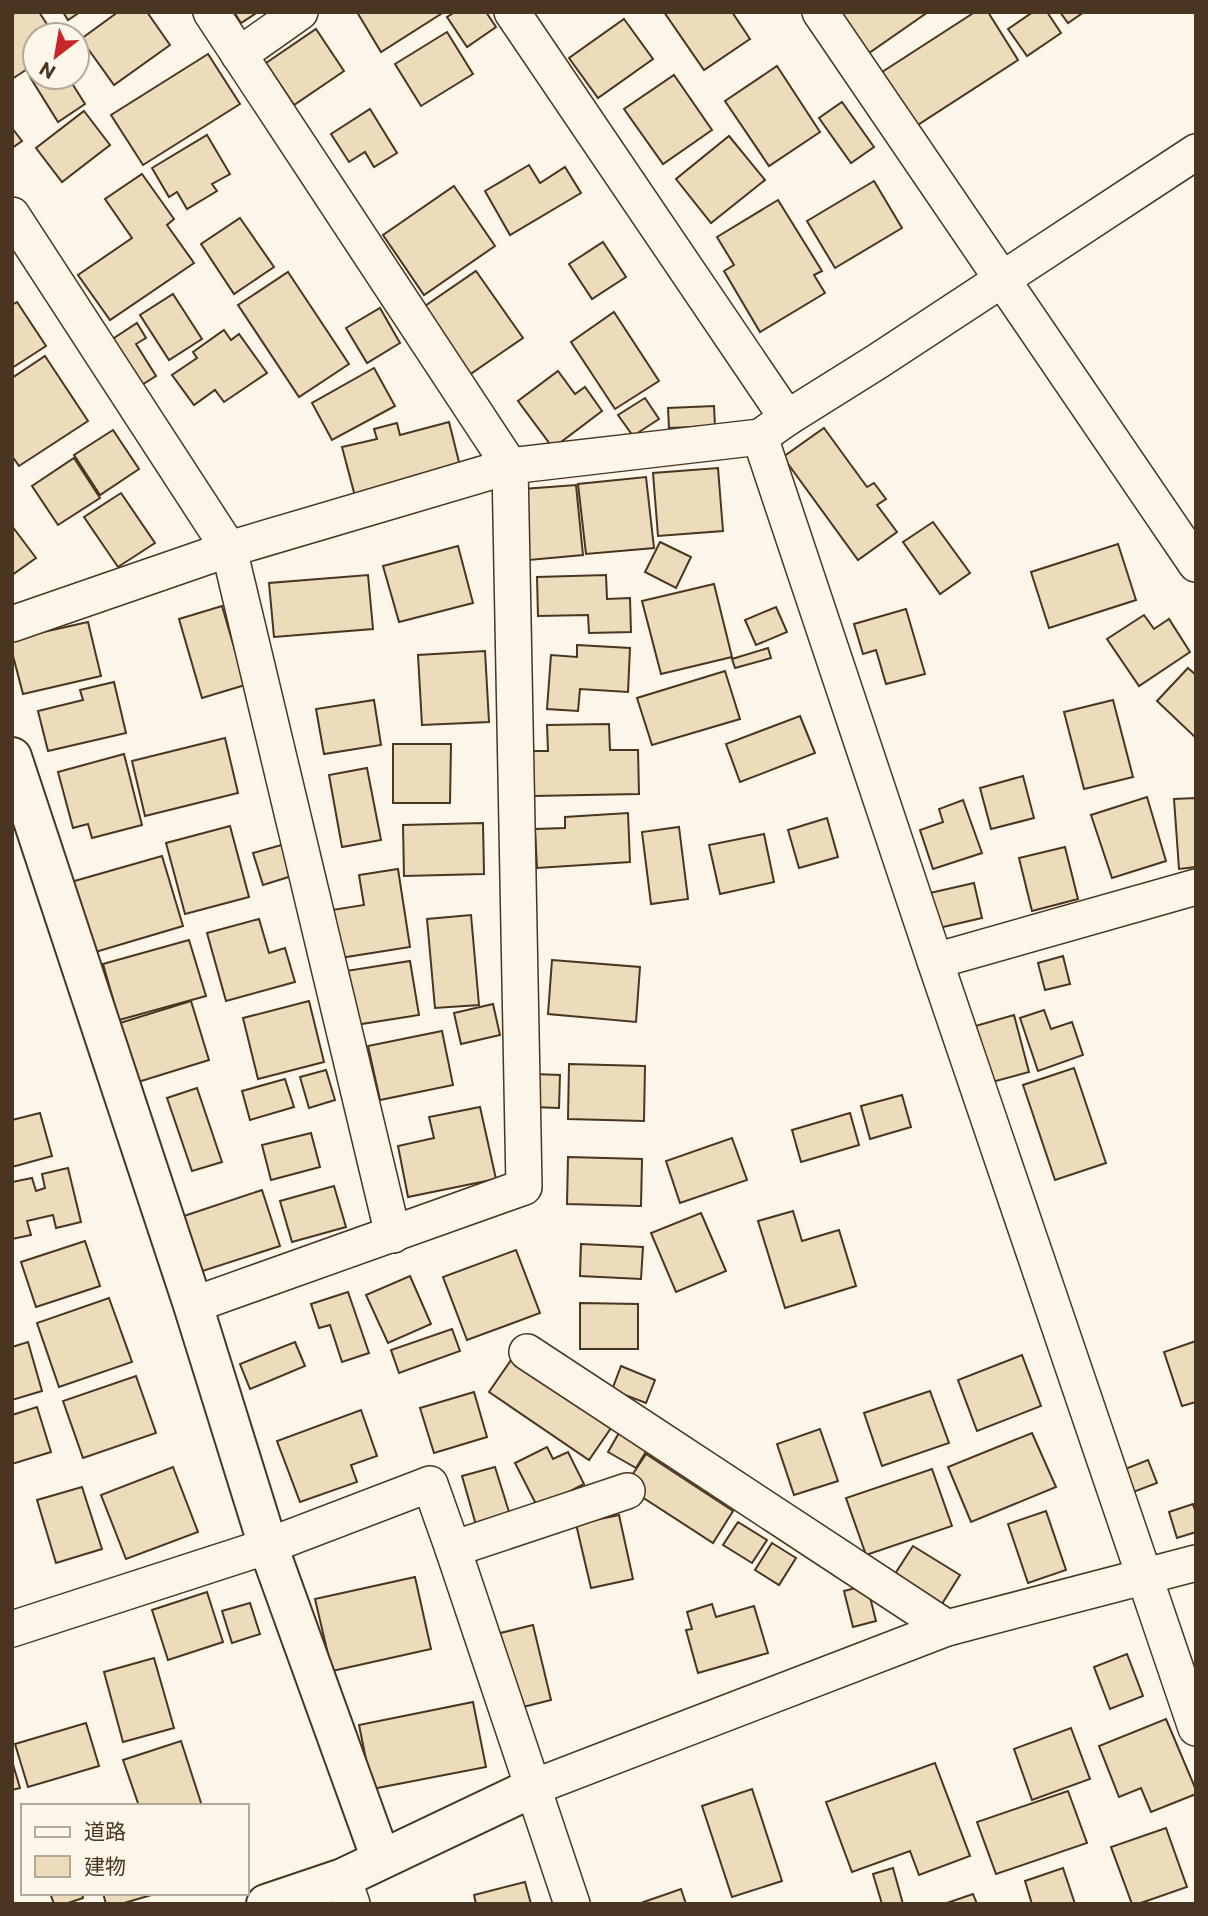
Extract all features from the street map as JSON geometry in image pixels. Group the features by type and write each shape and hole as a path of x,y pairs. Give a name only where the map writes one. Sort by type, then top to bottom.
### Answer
{"street":[{"path":"193,1305 524,1187 510,466 211,12"},
{"path":"239,55 300,12"},
{"path":"512,12 773,427 935,961 1196,1728"},
{"path":"820,12 1196,564"},
{"path":"12,624 229,549 510,466 773,427 1196,152"},
{"path":"12,215 229,549 393,1235"},
{"path":"12,757 193,1305 268,1546 381,1859"},
{"path":"935,961 1196,887"},
{"path":"527,1352 947,1628"},
{"path":"12,1629 268,1546 430,1484 572,1904"},
{"path":"453,1549 627,1491"},
{"path":"266,1904 347,1891 381,1859 534,1787 947,1628 1196,1563"}],"building":[{"path":"16,12 39,12 45,21 21,21 21,73 12,79 12,15"},
{"path":"63,12 80,12 68,20"},
{"path":"118,12 147,12 170,45 114,85 91,53 91,32"},
{"path":"234,12 258,12 241,23"},
{"path":"357,12 444,12 381,52"},
{"path":"455,12 486,12 496,27 467,47 447,17"},
{"path":"664,12 732,12 750,39 704,70"},
{"path":"841,12 928,12 869,53"},
{"path":"975,12 988,12 1018,60 913,128 879,74"},
{"path":"1033,12 1047,12 1061,33 1027,56 1008,29"},
{"path":"1060,12 1084,12 1068,23"},
{"path":"624,19 653,59 598,98 569,58"},
{"path":"316,29 344,71 294,105 266,63"},
{"path":"447,32 473,74 421,106 395,64"},
{"path":"208,54 240,104 143,165 111,115"},
{"path":"777,66 820,132 769,166 725,101"},
{"path":"674,75 712,130 663,164 624,109"},
{"path":"39,91 77,91 85,104 58,122"},
{"path":"842,102 874,147 851,163 819,118"},
{"path":"370,109 397,153 374,167 365,152 349,162 331,134"},
{"path":"84,111 110,145 62,182 36,148"},
{"path":"12,128 22,141 12,148"},
{"path":"207,135 230,174 212,184 217,191 187,209 177,192 169,197 152,168"},
{"path":"729,136 765,180 711,223 676,179"},
{"path":"529,165 540,183 565,167 581,193 510,235 485,191"},
{"path":"142,174 174,219 167,225 194,263 110,320 78,275 132,238 105,199"},
{"path":"874,181 902,228 835,268 807,221"},
{"path":"454,186 495,246 424,295 383,235"},
{"path":"778,200 822,271 814,275 825,293 760,332 724,271 734,265 717,237"},
{"path":"240,218 274,267 234,294 201,244"},
{"path":"603,242 626,277 592,299 569,264"},
{"path":"476,271 523,338 469,375 422,308"},
{"path":"288,272 349,364 299,397 238,305"},
{"path":"173,294 202,339 169,360 140,315"},
{"path":"17,302 46,346 12,368 12,305"},
{"path":"380,308 400,343 367,363 346,328"},
{"path":"614,312 659,381 615,409 571,342"},
{"path":"137,323 146,338 136,344 156,376 140,386 111,340"},
{"path":"224,330 231,340 239,334 267,373 224,402 215,390 194,405 172,375 197,358 193,352"},
{"path":"45,356 88,421 19,466 12,456 12,378"},
{"path":"374,368 395,406 332,440 312,403"},
{"path":"558,371 575,394 585,387 602,411 553,448 518,401"},
{"path":"645,398 659,419 633,436 618,415"},
{"path":"714,406 715,426 669,428 668,408"},
{"path":"449,422 462,474 356,500 342,447 377,439 374,429 397,423 400,435"},
{"path":"824,428 867,487 874,483 886,499 877,505 897,532 858,560 783,457"},
{"path":"113,430 139,469 100,495 74,455"},
{"path":"74,458 100,498 58,525 32,486"},
{"path":"718,468 723,531 658,536 653,473"},
{"path":"646,477 654,548 586,554 578,484"},
{"path":"576,485 583,555 529,560 523,489"},
{"path":"121,493 155,543 118,567 84,517"},
{"path":"933,522 970,573 940,594 903,542"},
{"path":"12,526 36,558 12,575"},
{"path":"660,542 691,557 676,588 645,572"},
{"path":"1118,544 1136,600 1049,628 1031,572"},
{"path":"458,546 473,603 399,622 383,566"},
{"path":"368,575 373,629 274,637 269,583"},
{"path":"606,575 607,599 630,598 631,632 589,633 588,615 538,616 537,577"},
{"path":"714,584 732,657 661,674 642,601"},
{"path":"222,606 245,685 202,698 179,619"},
{"path":"776,607 787,632 756,645 745,620"},
{"path":"906,609 925,674 886,684 876,650 863,654 854,624"},
{"path":"1144,615 1154,629 1169,619 1190,652 1139,686 1107,639"},
{"path":"88,622 101,676 23,694 12,652 12,639"},
{"path":"577,645 630,648 628,692 580,689 578,711 547,709 551,655 577,657"},
{"path":"768,648 771,658 735,668 732,659"},
{"path":"485,651 489,722 422,725 418,655"},
{"path":"1188,668 1196,675 1196,738 1157,701"},
{"path":"725,671 740,719 652,745 637,698"},
{"path":"114,682 126,733 48,751 38,711 83,700 80,690"},
{"path":"374,700 381,745 324,754 316,709"},
{"path":"1113,700 1133,777 1084,789 1064,712"},
{"path":"800,716 815,753 740,782 726,744"},
{"path":"609,724 610,750 638,750 639,794 533,796 533,751 548,751 547,725"},
{"path":"225,738 238,793 145,816 132,761"},
{"path":"393,744 451,744 450,803 393,803"},
{"path":"124,754 142,825 92,838 88,824 73,828 58,772"},
{"path":"367,768 381,840 342,847 329,775"},
{"path":"1023,776 1034,818 991,829 980,788"},
{"path":"1147,797 1166,861 1112,878 1091,815"},
{"path":"1196,798 1196,867 1179,869 1174,799"},
{"path":"963,800 982,853 933,869 920,830 943,822 939,809"},
{"path":"628,813 630,862 537,868 535,829 565,828 565,817"},
{"path":"827,818 838,857 799,868 788,830"},
{"path":"483,823 484,874 404,876 403,825"},
{"path":"230,826 249,897 185,914 166,843"},
{"path":"679,827 688,899 651,904 642,832"},
{"path":"764,834 774,882 720,894 709,845"},
{"path":"285,844 295,875 263,885 253,853"},
{"path":"1065,847 1078,899 1032,911 1019,858"},
{"path":"162,856 183,926 92,953 71,882"},
{"path":"398,869 410,947 340,958 332,910 364,905 359,875"},
{"path":"974,883 982,918 930,930 921,895"},
{"path":"471,915 479,1005 435,1008 427,919"},
{"path":"259,919 269,953 285,948 295,982 226,1001 207,933"},
{"path":"189,940 206,996 119,1020 103,964"},
{"path":"1063,956 1070,984 1045,990 1038,963"},
{"path":"552,960 640,967 636,1022 548,1014"},
{"path":"410,961 419,1015 355,1025 346,971"},
{"path":"191,1001 209,1060 138,1082 120,1023"},
{"path":"309,1001 324,1062 258,1079 243,1018"},
{"path":"493,1004 500,1035 461,1044 454,1013"},
{"path":"1044,1010 1051,1029 1072,1022 1083,1055 1038,1071 1020,1018"},
{"path":"1014,1015 1029,1072 981,1085 965,1029"},
{"path":"442,1031 453,1085 380,1100 368,1046"},
{"path":"569,1064 645,1066 644,1121 568,1119"},
{"path":"1074,1068 1106,1163 1055,1180 1023,1085"},
{"path":"326,1070 335,1100 309,1108 300,1077"},
{"path":"534,1074 560,1075 559,1108 533,1107"},
{"path":"285,1079 294,1107 250,1120 242,1091"},
{"path":"197,1088 222,1162 192,1171 167,1098"},
{"path":"902,1095 911,1127 870,1139 861,1106"},
{"path":"480,1107 496,1179 408,1197 398,1146 434,1138 429,1117"},
{"path":"40,1113 52,1156 12,1167 12,1120"},
{"path":"850,1113 859,1145 801,1162 792,1130"},
{"path":"311,1133 320,1167 271,1180 262,1145"},
{"path":"732,1138 747,1180 680,1203 666,1161"},
{"path":"568,1157 642,1159 641,1206 567,1204"},
{"path":"68,1168 81,1222 56,1228 53,1215 27,1221 31,1235 12,1239 12,1182 32,1178 36,1191 45,1188 42,1174"},
{"path":"334,1186 346,1227 292,1242 280,1201"},
{"path":"262,1190 280,1246 190,1275 172,1220"},
{"path":"793,1211 802,1241 839,1230 856,1286 785,1308 758,1221"},
{"path":"701,1213 726,1271 676,1292 651,1233"},
{"path":"85,1241 100,1286 36,1307 21,1262"},
{"path":"581,1244 643,1247 641,1279 580,1276"},
{"path":"516,1250 540,1313 467,1340 443,1277"},
{"path":"410,1276 431,1324 388,1343 366,1295"},
{"path":"348,1292 369,1353 342,1362 330,1325 319,1328 311,1304"},
{"path":"109,1298 132,1362 59,1387 37,1323"},
{"path":"580,1303 638,1304 638,1349 580,1349"},
{"path":"452,1329 460,1351 399,1373 391,1350"},
{"path":"1196,1341 1196,1402 1182,1406 1164,1352"},
{"path":"28,1342 42,1391 12,1400 12,1347"},
{"path":"295,1342 305,1366 250,1389 240,1364"},
{"path":"1022,1355 1041,1406 977,1431 958,1380"},
{"path":"511,1360 611,1428 589,1460 489,1392"},
{"path":"621,1366 655,1380 646,1403 612,1390"},
{"path":"136,1376 156,1433 83,1458 63,1401"},
{"path":"930,1391 949,1443 882,1466 864,1413"},
{"path":"474,1392 487,1437 434,1453 420,1408"},
{"path":"37,1407 51,1452 12,1464 12,1415"},
{"path":"361,1410 377,1456 351,1465 357,1482 300,1502 277,1441"},
{"path":"820,1429 838,1481 794,1495 777,1444"},
{"path":"619,1433 647,1450 636,1468 608,1452"},
{"path":"1032,1433 1056,1487 971,1522 948,1467"},
{"path":"547,1447 553,1459 568,1452 584,1484 538,1508 515,1463"},
{"path":"646,1454 733,1511 713,1543 625,1486"},
{"path":"1148,1460 1157,1483 1128,1494 1120,1471"},
{"path":"173,1467 198,1532 126,1559 101,1495"},
{"path":"495,1467 510,1515 476,1525 462,1476"},
{"path":"932,1469 952,1526 866,1555 846,1498"},
{"path":"82,1487 102,1549 56,1563 37,1500"},
{"path":"1193,1504 1196,1532 1177,1538 1169,1512"},
{"path":"1046,1511 1066,1570 1028,1583 1008,1524"},
{"path":"619,1515 633,1579 591,1588 576,1524"},
{"path":"738,1522 767,1540 752,1563 723,1545"},
{"path":"772,1543 796,1558 779,1585 755,1570"},
{"path":"913,1546 960,1575 940,1607 893,1577"},
{"path":"415,1577 431,1649 332,1671 315,1599"},
{"path":"867,1585 876,1621 853,1627 844,1591"},
{"path":"207,1592 223,1642 168,1660 152,1610"},
{"path":"250,1603 260,1634 232,1643 222,1611"},
{"path":"712,1604 716,1617 754,1606 768,1653 698,1673 686,1630 692,1629 687,1612"},
{"path":"533,1625 551,1700 511,1710 492,1635"},
{"path":"1127,1654 1143,1696 1110,1709 1094,1667"},
{"path":"154,1658 174,1728 123,1742 104,1672"},
{"path":"473,1702 486,1767 372,1789 359,1725"},
{"path":"1166,1719 1196,1794 1151,1812 1141,1788 1119,1797 1099,1746"},
{"path":"86,1723 99,1766 28,1787 15,1744"},
{"path":"1071,1728 1090,1779 1032,1800 1014,1749"},
{"path":"181,1741 201,1804 138,1804 123,1760"},
{"path":"12,1761 20,1788 12,1790"},
{"path":"935,1763 970,1856 919,1875 910,1851 852,1872 826,1802"},
{"path":"752,1789 782,1881 732,1897 702,1806"},
{"path":"1068,1791 1087,1843 996,1874 977,1822"},
{"path":"1166,1828 1187,1887 1132,1904 1111,1847"},
{"path":"893,1868 903,1904 882,1904 873,1874"},
{"path":"1063,1868 1075,1904 1032,1904 1025,1881"},
{"path":"525,1882 531,1904 476,1904 474,1895"},
{"path":"681,1889 686,1904 638,1904"},
{"path":"973,1894 977,1904 944,1904"},
{"path":"51,1895 82,1895 83,1898 65,1904 54,1904"},
{"path":"104,1895 151,1895 121,1904 106,1904"}]}
